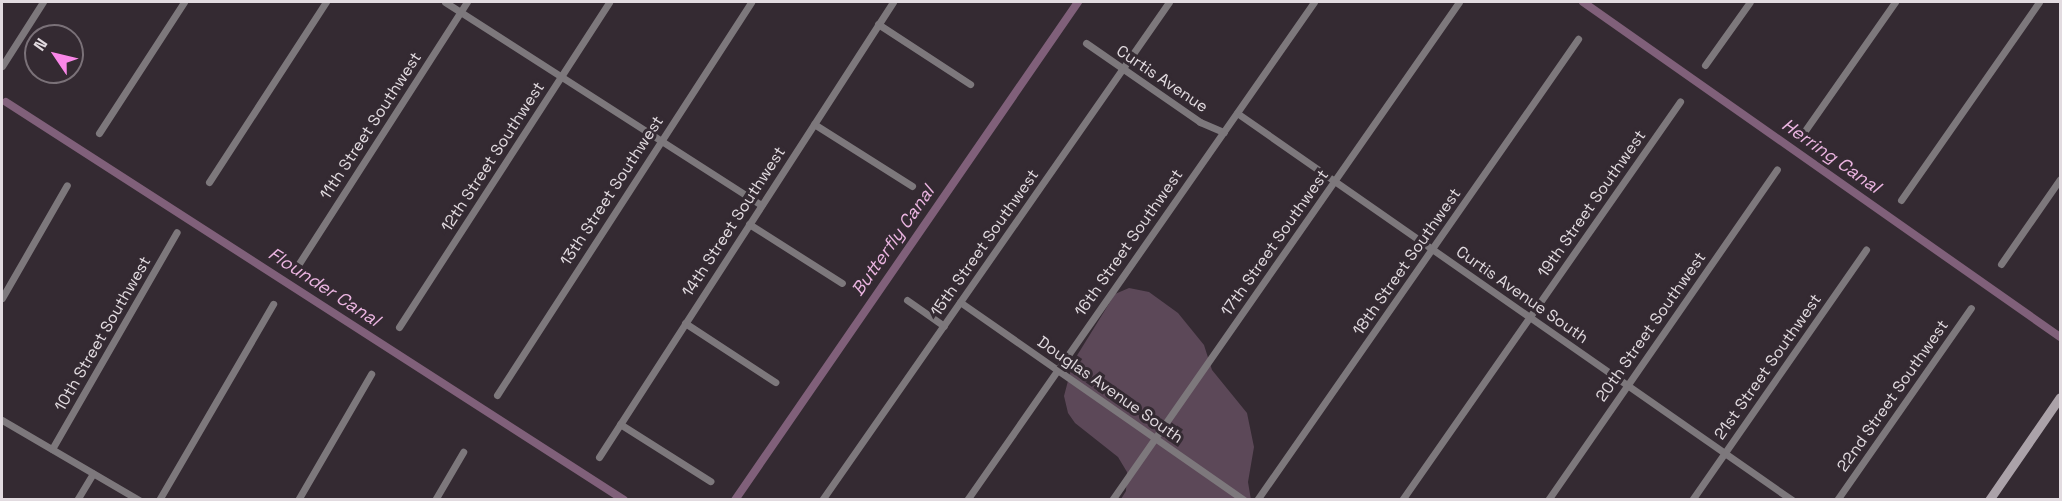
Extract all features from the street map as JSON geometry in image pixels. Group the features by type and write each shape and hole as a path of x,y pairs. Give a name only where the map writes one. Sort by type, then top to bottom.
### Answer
{"street":[{"path":"2,66 43,2"},
{"path":"99,134 184,2"},
{"path":"209,182 326,2"},
{"path":"445,2 761,205"},
{"name":"11th Street Southwest","path":"298,265 467,2"},
{"name":"12th Street Southwest","path":"399,327 609,2"},
{"name":"13th Street Southwest","path":"497,395 751,2"},
{"name":"14th Street Southwest","path":"599,457 892,2"},
{"name":"15th Street Southwest","path":"822,500 1169,2"},
{"name":"16th Street Southwest","path":"968,500 1314,2"},
{"name":"17th Street Southwest","path":"1112,500 1459,2"},
{"path":"1705,65 1750,2"},
{"path":"1804,132 1894,2"},
{"path":"1901,200 2039,2"},
{"path":"878,24 970,84"},
{"name":"18th Street Southwest","path":"1257,500 1578,39"},
{"name":"Curtis Avenue","path":"1086,44 1200,122 1224,132"},
{"name":"19th Street Southwest","path":"1402,500 1680,101"},
{"name":"Curtis Avenue South","path":"1238,113 1792,500"},
{"path":"814,124 912,186"},
{"name":"20th Street Southwest","path":"1548,500 1778,170"},
{"path":"2001,264 2061,179"},
{"path":"2,298 67,185"},
{"path":"749,224 842,283"},
{"name":"10th Street Southwest","path":"52,449 177,232"},
{"name":"21st Street Southwest","path":"1692,500 1866,250"},
{"path":"907,300 944,326"},
{"name":"Douglas Avenue South","path":"960,302 1244,500"},
{"path":"159,500 273,304"},
{"name":"22nd Street Southwest","path":"1837,500 1971,308"},
{"path":"685,323 775,382"},
{"path":"298,500 372,374"},
{"path":"1989,500 2061,397"},
{"path":"2,420 139,500"},
{"path":"620,424 710,481"},
{"path":"435,500 463,452"},
{"path":"77,500 93,473"}],"shaded area":[{"path":"1129,288 1149,292 1178,313 1204,345 1212,370 1247,413 1254,447 1248,482 1251,500 1121,499 1126,491 1127,472 1118,457 1075,423 1068,413 1064,396 1073,362 1115,294"}],"waterway":[{"name":"Butterfly Canal","path":"735,500 1078,2"},
{"name":"Herring Canal","path":"1583,2 2060,337"},
{"name":"Flounder Canal","path":"6,102 624,500"}]}
